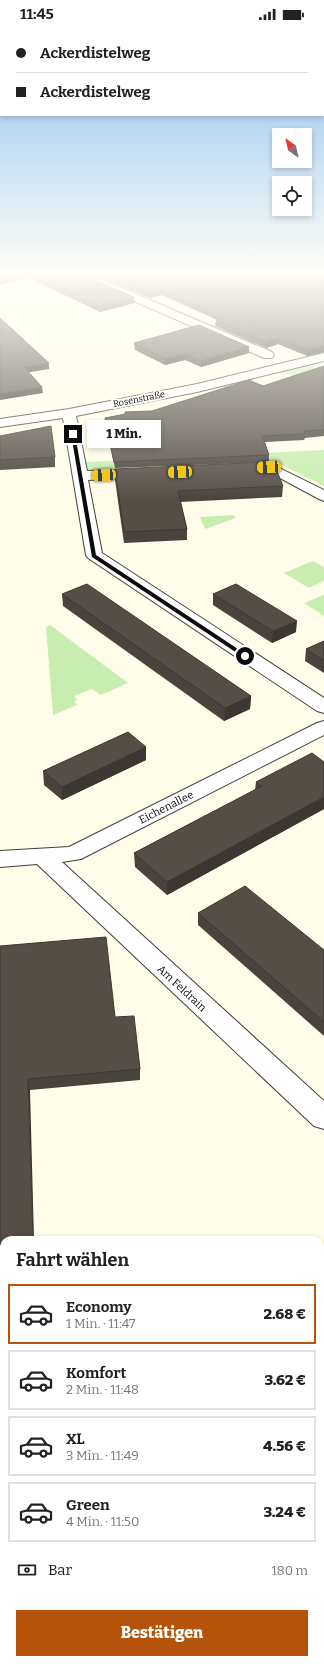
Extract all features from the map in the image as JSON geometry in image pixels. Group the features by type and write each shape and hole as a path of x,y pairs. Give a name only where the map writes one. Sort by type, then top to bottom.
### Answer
{"street":[{"path":"253,348 268,355"},
{"name":"Rosenstraße","path":"0,423 69,412 197,388 324,357"},
{"path":"69,412 94,556 324,708"},
{"path":"238,469 269,467 324,496"},
{"path":"81,476 160,472"},
{"name":"Eichenallee","path":"0,859 73,854 324,727"},
{"name":"Am Feldrain","path":"42,856 324,1118"}],"green space":[{"path":"306,364 324,372 324,390 280,371"},
{"path":"324,450 324,486 280,464 88,474 86,462"},
{"path":"233,515 236,518 205,529 200,517"},
{"path":"313,561 324,567 324,581 309,588 284,573"},
{"path":"323,595 324,616 304,603"},
{"path":"50,625 128,683 101,695 92,689 74,696 77,700 74,702 77,705 53,715 46,627"}],"building":[{"path":"0,348 33,348 49,363 24,367 42,387 0,394"},
{"path":"144,348 244,348 201,361 185,354 165,359"},
{"path":"324,366 324,430 304,431 305,434 262,436 269,455 114,462 105,418 125,414 125,412 152,411 249,380 263,386"},
{"path":"51,426 55,457 0,460 0,436"},
{"path":"267,462 275,466 283,486 178,491 187,529 124,532 115,469"},
{"path":"87,584 251,696 225,708 62,594"},
{"path":"236,584 297,621 273,631 213,594"},
{"path":"324,641 324,661 306,649"},
{"path":"128,732 146,747 62,787 43,771"},
{"path":"312,753 324,762 324,797 167,882 134,853 262,786 256,782"},
{"path":"245,886 324,950 324,1022 198,913"},
{"path":"106,937 115,1017 134,1016 140,1069 28,1079 33,1236 0,1236 0,946"}],"route":[{"path":"73,434 94,556 245,656"}]}
